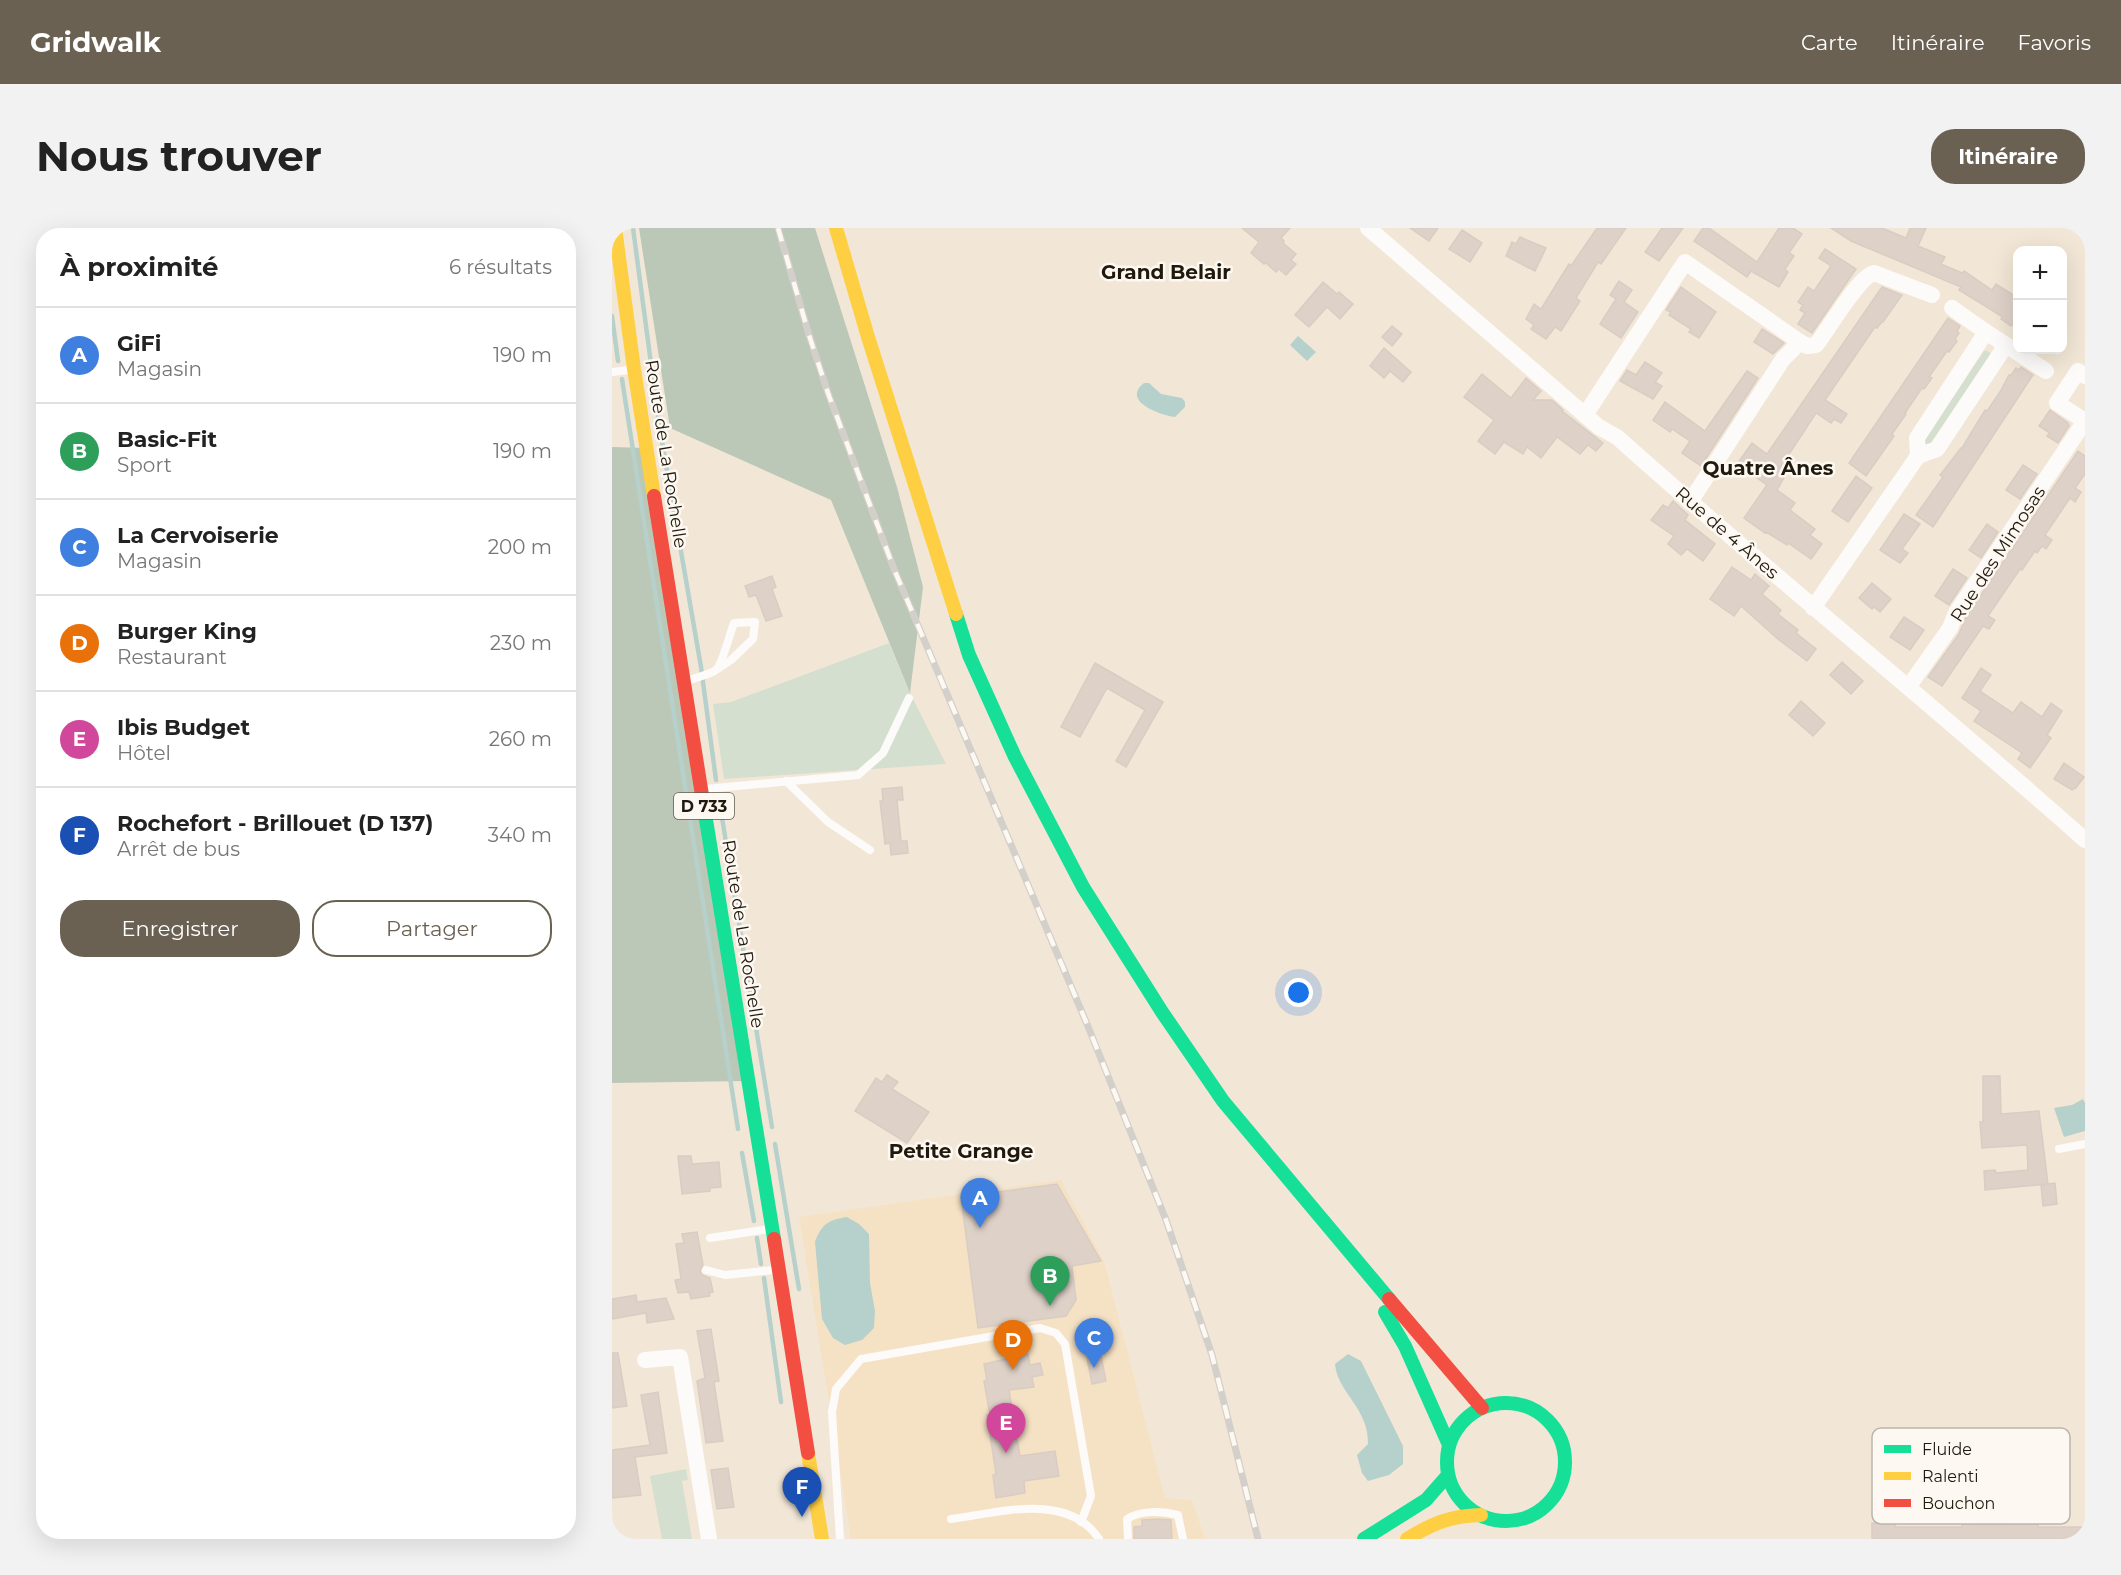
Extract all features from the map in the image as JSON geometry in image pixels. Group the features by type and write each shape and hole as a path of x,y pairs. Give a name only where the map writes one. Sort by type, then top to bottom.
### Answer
{"main road":[{"name":"Route de La Rochelle","path":"615,228 634,369 822,1539"},
{"path":"836,228 868,337 969,655 1016,757 1083,887 1162,1012 1223,1101 1482,1408"},
{"path":"1348,1251 1405,1346 1449,1445"},
{"path":"1501,1403 1521,1405 1539,1413 1553,1426 1562,1444 1565,1463 1562,1482 1552,1499 1538,1512 1520,1520 1500,1521 1481,1515 1466,1506 1455,1491 1448,1475 1449,1445 1457,1429 1468,1417 1482,1408 1501,1403"},
{"path":"1364,1539 1426,1500 1448,1475"},
{"path":"1407,1539 1441,1520 1457,1515 1481,1515"}],"street":[{"name":"Rue de 4 Ânes","path":"1368,228 1599,427 1617,436 1690,502 1813,608 1909,686 2085,840"},
{"path":"1585,415 1685,262 1807,346 1816,345 1867,274 1874,273 1932,296"},
{"path":"1952,308 2046,371"},
{"path":"1918,456 1917,438 1986,332"},
{"path":"1690,502 1783,359 1800,342"},
{"path":"1813,608 1918,456 1937,449 2006,345"},
{"name":"Rue des Mimosas","path":"1909,686 1950,628 1956,613 2085,421 2057,403 2078,371 2085,376"},
{"path":"645,1360 680,1357 709,1539"}],"lane":[{"path":"612,372 634,369"},
{"path":"684,682 716,670 731,660 753,639 755,622 734,623 722,662 716,670"},
{"path":"701,789 858,775 883,753 909,698"},
{"path":"786,781 828,822 870,850"},
{"path":"2059,1149 2085,1144"},
{"path":"710,1238 772,1229"},
{"path":"706,1270 725,1275 778,1269"},
{"path":"840,1539 832,1412 836,1389 861,1359 1040,1328 1056,1333 1065,1344 1091,1496 1081,1522"},
{"path":"951,1519 1043,1508 1066,1514 1081,1522 1099,1539"},
{"path":"1128,1539 1127,1520 1135,1514 1167,1512 1178,1515 1183,1539"}],"shaded area":[{"path":"1061,1180 1104,1261 1165,1498 1192,1500 1205,1539 851,1539 799,1217"}],"green space":[{"path":"639,228 815,228 897,487 923,587 910,693 831,500 670,428"},
{"path":"1984,351 1991,354 1930,444 1925,444 1924,441"},
{"path":"612,447 647,448 748,1081 612,1083"},
{"path":"889,643 910,693 946,764 724,779 713,704 731,702"},
{"path":"686,1469 688,1480 682,1481 692,1539 662,1539 650,1476"}],"water":[{"path":"1298,336 1316,352 1307,361 1290,345"},
{"path":"1144,383 1149,383 1161,394 1182,398 1185,407 1175,417 1145,406 1137,396 1138,390"},
{"path":"2083,1099 2085,1131 2064,1137 2054,1108 2072,1105"},
{"path":"847,1217 869,1234 870,1283 875,1311 874,1328 862,1340 845,1345 833,1338 822,1319 815,1242 823,1227 835,1220"},
{"path":"1348,1354 1361,1361 1403,1446 1403,1464 1389,1475 1368,1481 1362,1473 1357,1455 1368,1444 1364,1420 1341,1383 1335,1364"}],"building":[{"path":"1242,228 1290,228 1281,238 1283,243 1296,254 1291,260 1296,264 1286,275 1279,269 1276,272 1266,263 1264,264 1251,253 1259,242"},
{"path":"1410,228 1438,228 1429,241"},
{"path":"1597,228 1626,228 1601,264 1598,262 1576,298 1580,301 1561,331 1555,327 1546,339 1531,329 1534,325 1526,319 1534,304 1541,309 1569,264 1571,266"},
{"path":"1662,228 1683,228 1659,261 1645,252"},
{"path":"1703,228 1709,228 1757,262 1779,228 1793,228 1802,234 1789,253 1794,256 1785,269 1788,272 1779,287 1751,271 1747,277 1694,241"},
{"path":"1831,228 1882,228 1906,238 1910,228 1926,228 1918,246 1945,257 1941,264 1962,273 1964,271 1992,290 1996,284 2013,295 2013,324 2011,326 2001,319 2003,317 1959,290 1961,287 1851,241"},
{"path":"1462,230 1482,243 1470,262 1449,249"},
{"path":"1520,237 1546,248 1535,271 1506,256 1512,242 1516,244"},
{"path":"1825,249 1856,269 1812,333 1798,324 1805,313 1800,310 1803,305 1798,302 1808,287 1814,291 1831,266 1819,258"},
{"path":"1619,281 1632,290 1624,302 1638,312 1621,338 1600,324 1616,299 1610,295"},
{"path":"1323,282 1353,304 1340,319 1327,307 1309,327 1295,315"},
{"path":"1681,287 1716,312 1699,338 1689,332 1691,329 1669,315 1671,312 1666,310"},
{"path":"1882,287 1902,295 1883,322 1877,328 1875,327 1825,400 1847,414 1841,423 1834,419 1831,423 1816,413 1778,471 1785,476 1777,490 1795,503 1790,510 1815,529 1810,535 1822,544 1811,559 1788,543 1787,545 1765,533 1744,518 1767,485 1737,464 1752,443 1767,454"},
{"path":"1948,318 1960,326 1955,339 1957,341 1929,377 1932,378 1924,389 1922,388 1905,413 1892,434 1894,436 1866,476 1849,463"},
{"path":"1392,326 1402,334 1392,346 1382,337"},
{"path":"1762,329 1784,343 1773,354 1754,342"},
{"path":"1384,348 1411,372 1403,382 1390,371 1384,378 1370,366"},
{"path":"1645,362 1662,373 1655,382 1662,386 1653,399 1620,381 1627,370 1636,375"},
{"path":"2021,367 2033,375 1933,527 1916,515 1943,477 1940,475 1962,448 2009,375 2016,368 2019,370"},
{"path":"1747,371 1758,378 1701,466 1682,453 1690,441 1672,429 1670,432 1653,420 1665,402 1705,431"},
{"path":"1482,374 1511,398 1526,378 1541,391 1533,400 1552,400 1562,411 1603,443 1596,451 1588,445 1580,454 1557,437 1541,458 1527,447 1523,454 1504,442 1495,454 1478,441 1494,420 1464,397"},
{"path":"2050,410 2069,426 2058,443 2047,436 2050,433 2039,426"},
{"path":"2078,451 2085,456 2085,474 2075,488 2081,492 2075,502 2070,498 2045,535 2052,540 2046,549 2042,546 2037,553 2035,551 2022,570 2020,569 1988,616 1995,620 1989,629 1983,626 1942,686 1928,677 1959,634 1966,617"},
{"path":"2023,465 2037,474 2020,499 2006,490"},
{"path":"1856,476 1872,488 1848,522 1832,511"},
{"path":"1673,501 1688,515 1685,520 1715,544 1703,561 1687,549 1681,555 1668,544 1674,536 1651,520 1663,505 1668,508"},
{"path":"1904,514 1920,524 1902,549 1908,553 1900,563 1880,550"},
{"path":"1987,524 1998,532 1981,558 1969,550"},
{"path":"1732,567 1751,580 1755,574 1769,586 1762,594 1781,610 1778,614 1798,630 1796,633 1816,649 1807,661 1741,606 1734,616 1710,599"},
{"path":"1953,569 1967,578 1949,605 1935,596"},
{"path":"772,576 776,587 772,589 782,616 766,621 756,595 749,597 745,586"},
{"path":"1872,583 1891,599 1880,612 1874,607 1872,609 1859,598"},
{"path":"1904,617 1924,630 1910,650 1890,637"},
{"path":"1842,662 1863,681 1851,694 1830,675"},
{"path":"1095,663 1163,702 1126,767 1116,761 1145,710 1107,688 1080,737 1061,727"},
{"path":"1981,668 1991,675 1980,691 2013,713 2021,702 2042,717 2051,703 2062,711 2047,735 2051,738 2030,768 2018,759 2022,753 1974,721 1981,711 1962,698"},
{"path":"1801,701 1825,723 1813,736 1789,715"},
{"path":"2064,763 2084,777 2072,790 2054,779"},
{"path":"902,787 903,800 897,800 901,841 907,841 908,853 891,855 890,843 885,844 880,801 883,801 882,789"},
{"path":"887,1075 898,1082 892,1089 929,1112 907,1143 855,1111 876,1078 882,1082"},
{"path":"1983,1076 2000,1076 2001,1114 2039,1111 2048,1184 1985,1190 1984,1171 1995,1170 1996,1173 2028,1170 2027,1145 1982,1148 1980,1122 1983,1122"},
{"path":"678,1156 691,1156 692,1164 719,1162 721,1187 710,1188 710,1191 682,1194"},
{"path":"2055,1183 2057,1204 2043,1206 2041,1185"},
{"path":"1057,1184 1101,1261 1072,1266 1076,1300 1066,1316 978,1328 961,1197"},
{"path":"697,1232 703,1265 700,1271 702,1275 710,1278 713,1292 709,1293 710,1296 691,1299 689,1292 678,1293 675,1280 681,1279 676,1244 684,1243 682,1234"},
{"path":"636,1295 637,1302 666,1298 674,1319 647,1323 646,1313 612,1319 612,1299"},
{"path":"711,1329 719,1381 714,1382 723,1441 706,1443 697,1381 705,1378 697,1331"},
{"path":"1099,1345 1106,1381 1092,1384 1085,1348"},
{"path":"612,1353 618,1353 627,1406 612,1408"},
{"path":"1028,1354 1030,1365 1040,1363 1043,1375 1032,1377 1034,1387 1009,1390 1020,1456 1055,1451 1059,1476 1024,1481 1025,1493 996,1498 993,1475 996,1474 987,1415 990,1415 984,1381 987,1380 984,1364"},
{"path":"658,1392 667,1453 635,1457 641,1495 612,1498 612,1450 650,1445 641,1395"},
{"path":"728,1468 734,1507 717,1509 711,1470"},
{"path":"1142,1520 1171,1520 1172,1539 1134,1539 1134,1527 1142,1526"},
{"path":"1872,1524 1896,1524 1895,1527 1962,1527 1962,1524 2038,1524 2038,1527 2085,1527 2085,1539 1872,1539"}],"waterway":[{"path":"633,228 659,424 701,667 716,780"},
{"path":"612,316 618,361"},
{"path":"622,379 738,1129"},
{"path":"719,799 772,1127"},
{"path":"775,1144 799,1289"},
{"path":"742,1153 754,1221"},
{"path":"757,1238 761,1264"},
{"path":"764,1278 781,1402"}],"railway":[{"path":"778,228 828,393 894,569 1087,1024 1166,1220 1212,1355 1258,1539"}],"traffic: fast":[{"path":"956,614 969,655 1015,757 1083,887 1162,1012 1223,1101 1389,1299"},
{"path":"702,795 774,1239"},
{"path":"1385,1312 1405,1346 1449,1445"},
{"path":"1506,1403 1539,1413 1555,1429 1565,1462 1555,1495 1539,1511 1506,1521 1473,1511 1457,1495 1447,1462 1457,1429 1473,1413 1506,1403"},
{"path":"1364,1539 1426,1500 1448,1475"}],"traffic: slow":[{"path":"615,228 654,496"},
{"path":"836,228 868,337 956,614"},
{"path":"808,1453 822,1539"},
{"path":"1407,1539 1442,1521 1481,1515"}],"traffic: jam":[{"path":"654,496 702,795"},
{"path":"774,1239 808,1453"},
{"path":"1389,1299 1482,1408"}],"place":[{"name":"GiFi","path":"980,1228"},
{"name":"Basic-Fit","path":"1050,1306"},
{"name":"La Cervoiserie","path":"1094,1368"},
{"name":"Burger King","path":"1013,1370"},
{"name":"Ibis Budget","path":"1006,1453"},
{"name":"Rochefort - Brillouet (D 137)","path":"802,1517"}],"district":[{"name":"Grand Belair","path":"1166,272"},
{"name":"Quatre Ânes","path":"1768,468"},
{"name":"Petite Grange","path":"961,1151"}]}
